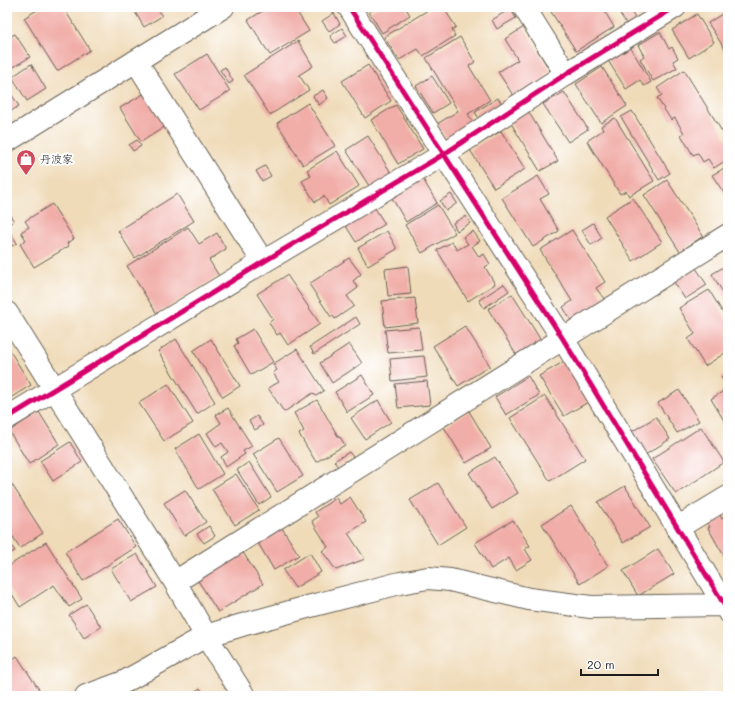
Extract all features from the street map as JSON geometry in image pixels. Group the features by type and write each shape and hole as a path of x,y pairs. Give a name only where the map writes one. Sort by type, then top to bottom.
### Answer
{"street":[{"path":"7,141 223,7"},
{"path":"349,7 563,339 677,528 727,607"},
{"path":"524,7 566,74"},
{"path":"7,418 444,154 566,74 675,7"},
{"path":"136,61 263,262"},
{"path":"175,582 728,235"},
{"path":"7,313 175,582 206,636 244,696"},
{"path":"677,528 728,497"},
{"path":"86,696 124,682 206,636 400,582 428,578 450,580 529,599 591,607 727,607"}],"building":[{"path":"42,7 63,7 90,50 57,71 24,18"},
{"path":"132,7 156,7 162,16 144,27"},
{"path":"269,7 294,7 309,31 270,55 248,20"},
{"path":"378,7 405,7 410,15 382,33 369,12"},
{"path":"433,7 438,7 439,10 443,7 456,27 452,30 455,36 423,56 418,49 399,60 384,37"},
{"path":"548,7 602,7 614,27 576,51"},
{"path":"510,9 516,18 497,29 492,20"},
{"path":"629,9 637,21 628,26 620,14"},
{"path":"728,10 728,54 708,23"},
{"path":"334,13 340,24 329,31 322,21"},
{"path":"697,14 714,42 689,58 672,30"},
{"path":"524,27 550,71 544,75 546,79 515,98 498,72 518,60 505,39"},
{"path":"342,28 347,36 335,43 330,36"},
{"path":"660,32 669,49 672,47 678,58 673,61 677,68 653,81 640,59 644,56 638,45"},
{"path":"15,34 30,57 7,71 7,38"},
{"path":"460,37 475,62 469,66 490,100 468,114 474,124 448,141 437,124 458,111 426,58"},
{"path":"298,41 313,66 299,75 309,90 270,115 244,75"},
{"path":"629,45 651,82 644,86 640,80 626,89 607,59"},
{"path":"207,54 230,91 199,110 175,74"},
{"path":"31,64 46,89 27,101 12,77"},
{"path":"368,65 391,101 365,118 342,81"},
{"path":"225,67 233,81 229,84 220,70"},
{"path":"602,67 627,106 601,123 576,84"},
{"path":"684,70 728,141 728,159 714,168 708,159 703,162 698,153 693,155 681,135 684,133 675,118 671,120 657,98 662,95 657,88"},
{"path":"432,76 449,103 433,113 416,86"},
{"path":"8,89 19,106 11,111 7,105"},
{"path":"323,90 328,98 319,105 313,96"},
{"path":"564,92 588,129 568,142 543,104"},
{"path":"145,93 166,126 141,142 120,108"},
{"path":"498,98 504,107 481,122 475,112"},
{"path":"308,103 335,146 303,165 277,123"},
{"path":"396,105 423,149 398,164 371,120"},
{"path":"527,109 558,161 540,171 509,120"},
{"path":"632,111 670,173 659,180 621,117"},
{"path":"615,118 654,181 629,196 626,191 620,194 587,141 603,130 601,126"},
{"path":"501,131 525,169 494,188 470,150"},
{"path":"368,136 393,176 371,189 346,150"},
{"path":"137,140 141,146 133,151 129,145"},
{"path":"337,151 359,186 329,205 324,196 315,202 302,181 311,176 307,170"},
{"path":"265,166 271,176 262,181 256,171"},
{"path":"728,166 728,199 712,175"},
{"path":"538,176 549,194 540,199 559,231 533,247 502,198"},
{"path":"423,179 437,203 406,222 392,198"},
{"path":"667,180 703,236 680,252 644,195"},
{"path":"177,194 194,221 135,258 118,231"},
{"path":"451,194 457,203 446,211 440,201"},
{"path":"633,198 662,242 633,261 605,216"},
{"path":"52,204 74,239 67,243 69,246 34,267 20,244 26,240 21,232 29,227 25,221"},
{"path":"373,205 385,224 356,242 344,223"},
{"path":"438,205 455,233 422,253 405,225"},
{"path":"7,211 14,221 7,226"},
{"path":"466,216 470,223 457,231 453,223"},
{"path":"593,223 602,238 591,245 582,230"},
{"path":"188,227 199,244 217,233 226,249 209,260 219,276 157,314 127,266"},
{"path":"9,230 17,243 7,249 7,231"},
{"path":"572,230 605,282 596,288 605,300 572,322 563,307 572,301 540,250"},
{"path":"387,231 397,249 368,266 358,248"},
{"path":"473,231 480,241 472,246 479,257 484,254 490,264 485,267 495,284 468,301 437,250 452,242 457,250 468,244 463,237"},
{"path":"349,258 361,274 353,281 358,288 347,296 354,306 335,319 333,316 331,317 309,284"},
{"path":"727,265 728,267 728,301 712,274"},
{"path":"408,266 411,294 388,296 385,269"},
{"path":"696,268 707,285 685,299 674,282"},
{"path":"287,275 320,324 288,345 280,333 277,335 269,323 273,319 257,294"},
{"path":"504,284 509,291 484,308 479,300"},
{"path":"709,290 728,321 728,351 705,366 688,339 695,334 679,308"},
{"path":"512,294 542,342 517,356 488,309"},
{"path":"415,298 418,323 385,327 382,301"},
{"path":"356,317 360,324 314,354 310,347"},
{"path":"465,326 490,366 458,386 433,346"},
{"path":"419,327 422,350 388,353 385,330"},
{"path":"253,329 273,362 251,375 234,346 238,343 236,339"},
{"path":"176,339 215,402 197,414 158,351"},
{"path":"211,339 240,386 223,397 193,351"},
{"path":"349,344 362,363 332,383 320,363"},
{"path":"7,346 31,385 7,400"},
{"path":"297,349 324,391 316,396 313,393 284,412 268,388 279,382 273,373 277,370 273,364"},
{"path":"424,356 427,377 392,381 390,359"},
{"path":"565,361 590,401 564,416 539,376"},
{"path":"728,372 728,384 726,385 721,377"},
{"path":"362,375 374,395 347,412 335,392"},
{"path":"528,376 539,395 506,415 495,397"},
{"path":"427,381 430,405 398,408 395,384"},
{"path":"168,384 193,423 164,441 139,403"},
{"path":"728,388 728,427 711,399"},
{"path":"679,390 699,421 677,433 658,403"},
{"path":"545,396 585,459 550,481 510,418"},
{"path":"317,400 339,438 340,437 345,445 316,462 299,434 304,431 294,413"},
{"path":"378,400 391,422 365,439 351,418"},
{"path":"228,408 252,446 243,451 245,454 226,467 221,457 228,452 222,443 216,447 207,433 221,423 216,415"},
{"path":"469,411 491,448 466,463 444,427"},
{"path":"39,412 59,444 29,464 9,431"},
{"path":"257,416 263,425 255,430 249,421"},
{"path":"656,417 670,439 645,455 631,432"},
{"path":"701,427 724,462 676,494 652,459"},
{"path":"199,434 223,474 199,489 175,449"},
{"path":"279,438 303,476 277,492 253,454"},
{"path":"70,442 82,462 53,481 40,461"},
{"path":"349,452 353,457 338,467 334,461"},
{"path":"495,457 518,493 492,509 469,473"},
{"path":"249,462 271,497 259,505 237,470"},
{"path":"236,474 259,510 235,525 212,489"},
{"path":"9,480 43,533 20,548 7,527 7,481"},
{"path":"438,483 466,527 438,545 410,500"},
{"path":"625,486 650,527 623,543 598,502"},
{"path":"185,490 206,522 184,536 164,503"},
{"path":"350,497 366,522 348,533 365,559 336,570 322,551 328,547 312,521 318,517 315,512 336,498 340,504"},
{"path":"571,506 608,566 580,584 542,524"},
{"path":"720,515 722,519 728,515 728,554 724,556 708,528 710,527 707,522"},
{"path":"118,519 136,547 83,581 65,552"},
{"path":"513,520 530,546 525,549 532,560 516,570 509,558 491,569 475,543"},
{"path":"209,526 215,536 204,543 197,534"},
{"path":"282,528 299,555 274,570 258,543"},
{"path":"7,539 15,551 7,555"},
{"path":"46,542 82,599 69,607 54,585 20,607 7,586 7,567"},
{"path":"658,549 674,574 638,596 623,571"},
{"path":"242,551 263,584 218,612 197,579"},
{"path":"310,553 321,572 295,588 283,570"},
{"path":"137,554 157,587 131,602 111,569"},
{"path":"86,604 101,627 84,638 69,615"},
{"path":"17,656 42,694 39,696 15,696 7,683 7,663"},
{"path":"200,688 205,696 188,696"}],"cycle path":[{"path":"349,7 563,339 728,611"},
{"path":"7,418 444,154 566,74 675,7"}],"place":[{"name":"丹波家","path":"26,176"}]}
